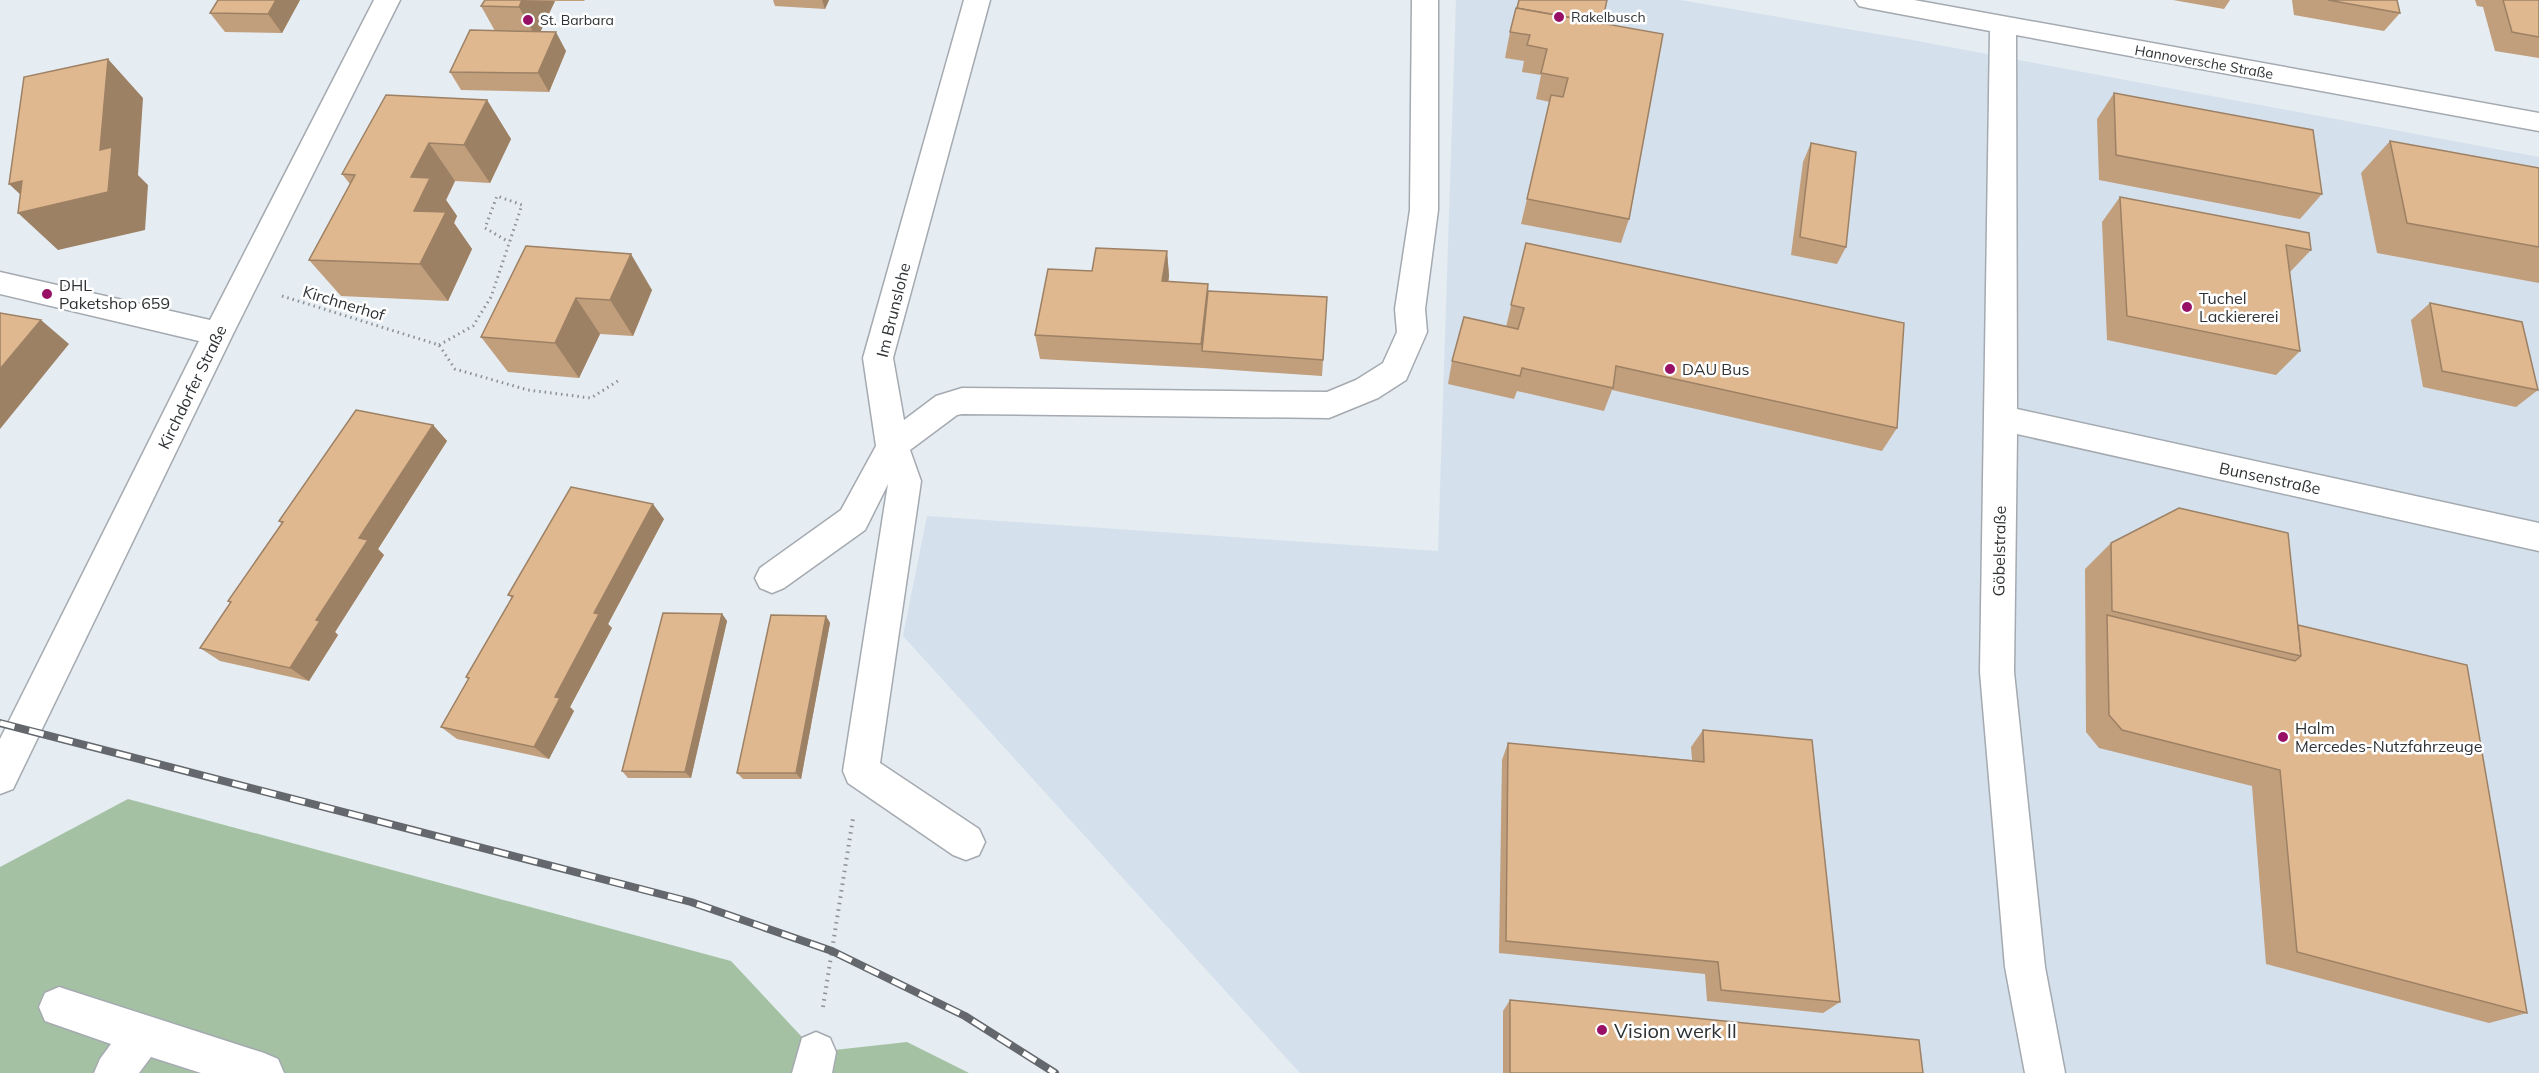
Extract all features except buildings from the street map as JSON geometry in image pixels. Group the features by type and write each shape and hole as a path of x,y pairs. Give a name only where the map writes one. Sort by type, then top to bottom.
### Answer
{"street":[{"name":"Kirchdorfer Straße","path":"0,777 218,334 387,0"},
{"name":"Im Brunslohe","path":"861,771 905,481 892,446 878,358 977,0"},
{"path":"772,578 853,520 892,446 947,405 962,401 1329,405 1367,389 1395,371 1412,332 1410,309 1424,210 1425,0"},
{"name":"Hannoversche Straße","path":"1880,1 2003,26 2539,122"},
{"name":"Göbelstraße","path":"2003,26 1997,672 2025,967 2045,1073"},
{"path":"0,283 218,334"},
{"name":"Bunsenstraße","path":"2001,418 2539,537"},
{"path":"861,771 966,842"},
{"path":"59,1007 264,1073"},
{"path":"114,1073 143,1034"}],"path":[{"path":"509,242 485,228 497,196 522,205 491,297 473,326 439,345 455,369 528,390 591,398 621,379"},
{"name":"Kirchnerhof","path":"243,284 439,345"},
{"path":"814,1062 861,771"}],"shaded area":[{"path":"1456,0 1680,0 1912,40 2539,157 2539,1073 1300,1073 903,636 927,516 1438,551"}],"green space":[{"path":"128,799 731,961 816,1052 907,1042 969,1073 0,1073 0,867"}],"railway":[{"path":"0,723 691,902 832,951 965,1016 1055,1073"}],"place":[{"name":"Rakelbusch","path":"1559,17"},
{"name":"St. Barbara","path":"528,20"},
{"name":"DHL Paketshop 659","path":"47,294"},
{"name":"Tuchel Lackiererei","path":"2187,307"},
{"name":"DAU Bus","path":"1670,369"},
{"name":"Halm Mercedes-Nutzfahrzeuge","path":"2283,737"},
{"name":"Vision werk II","path":"1602,1030"}]}
